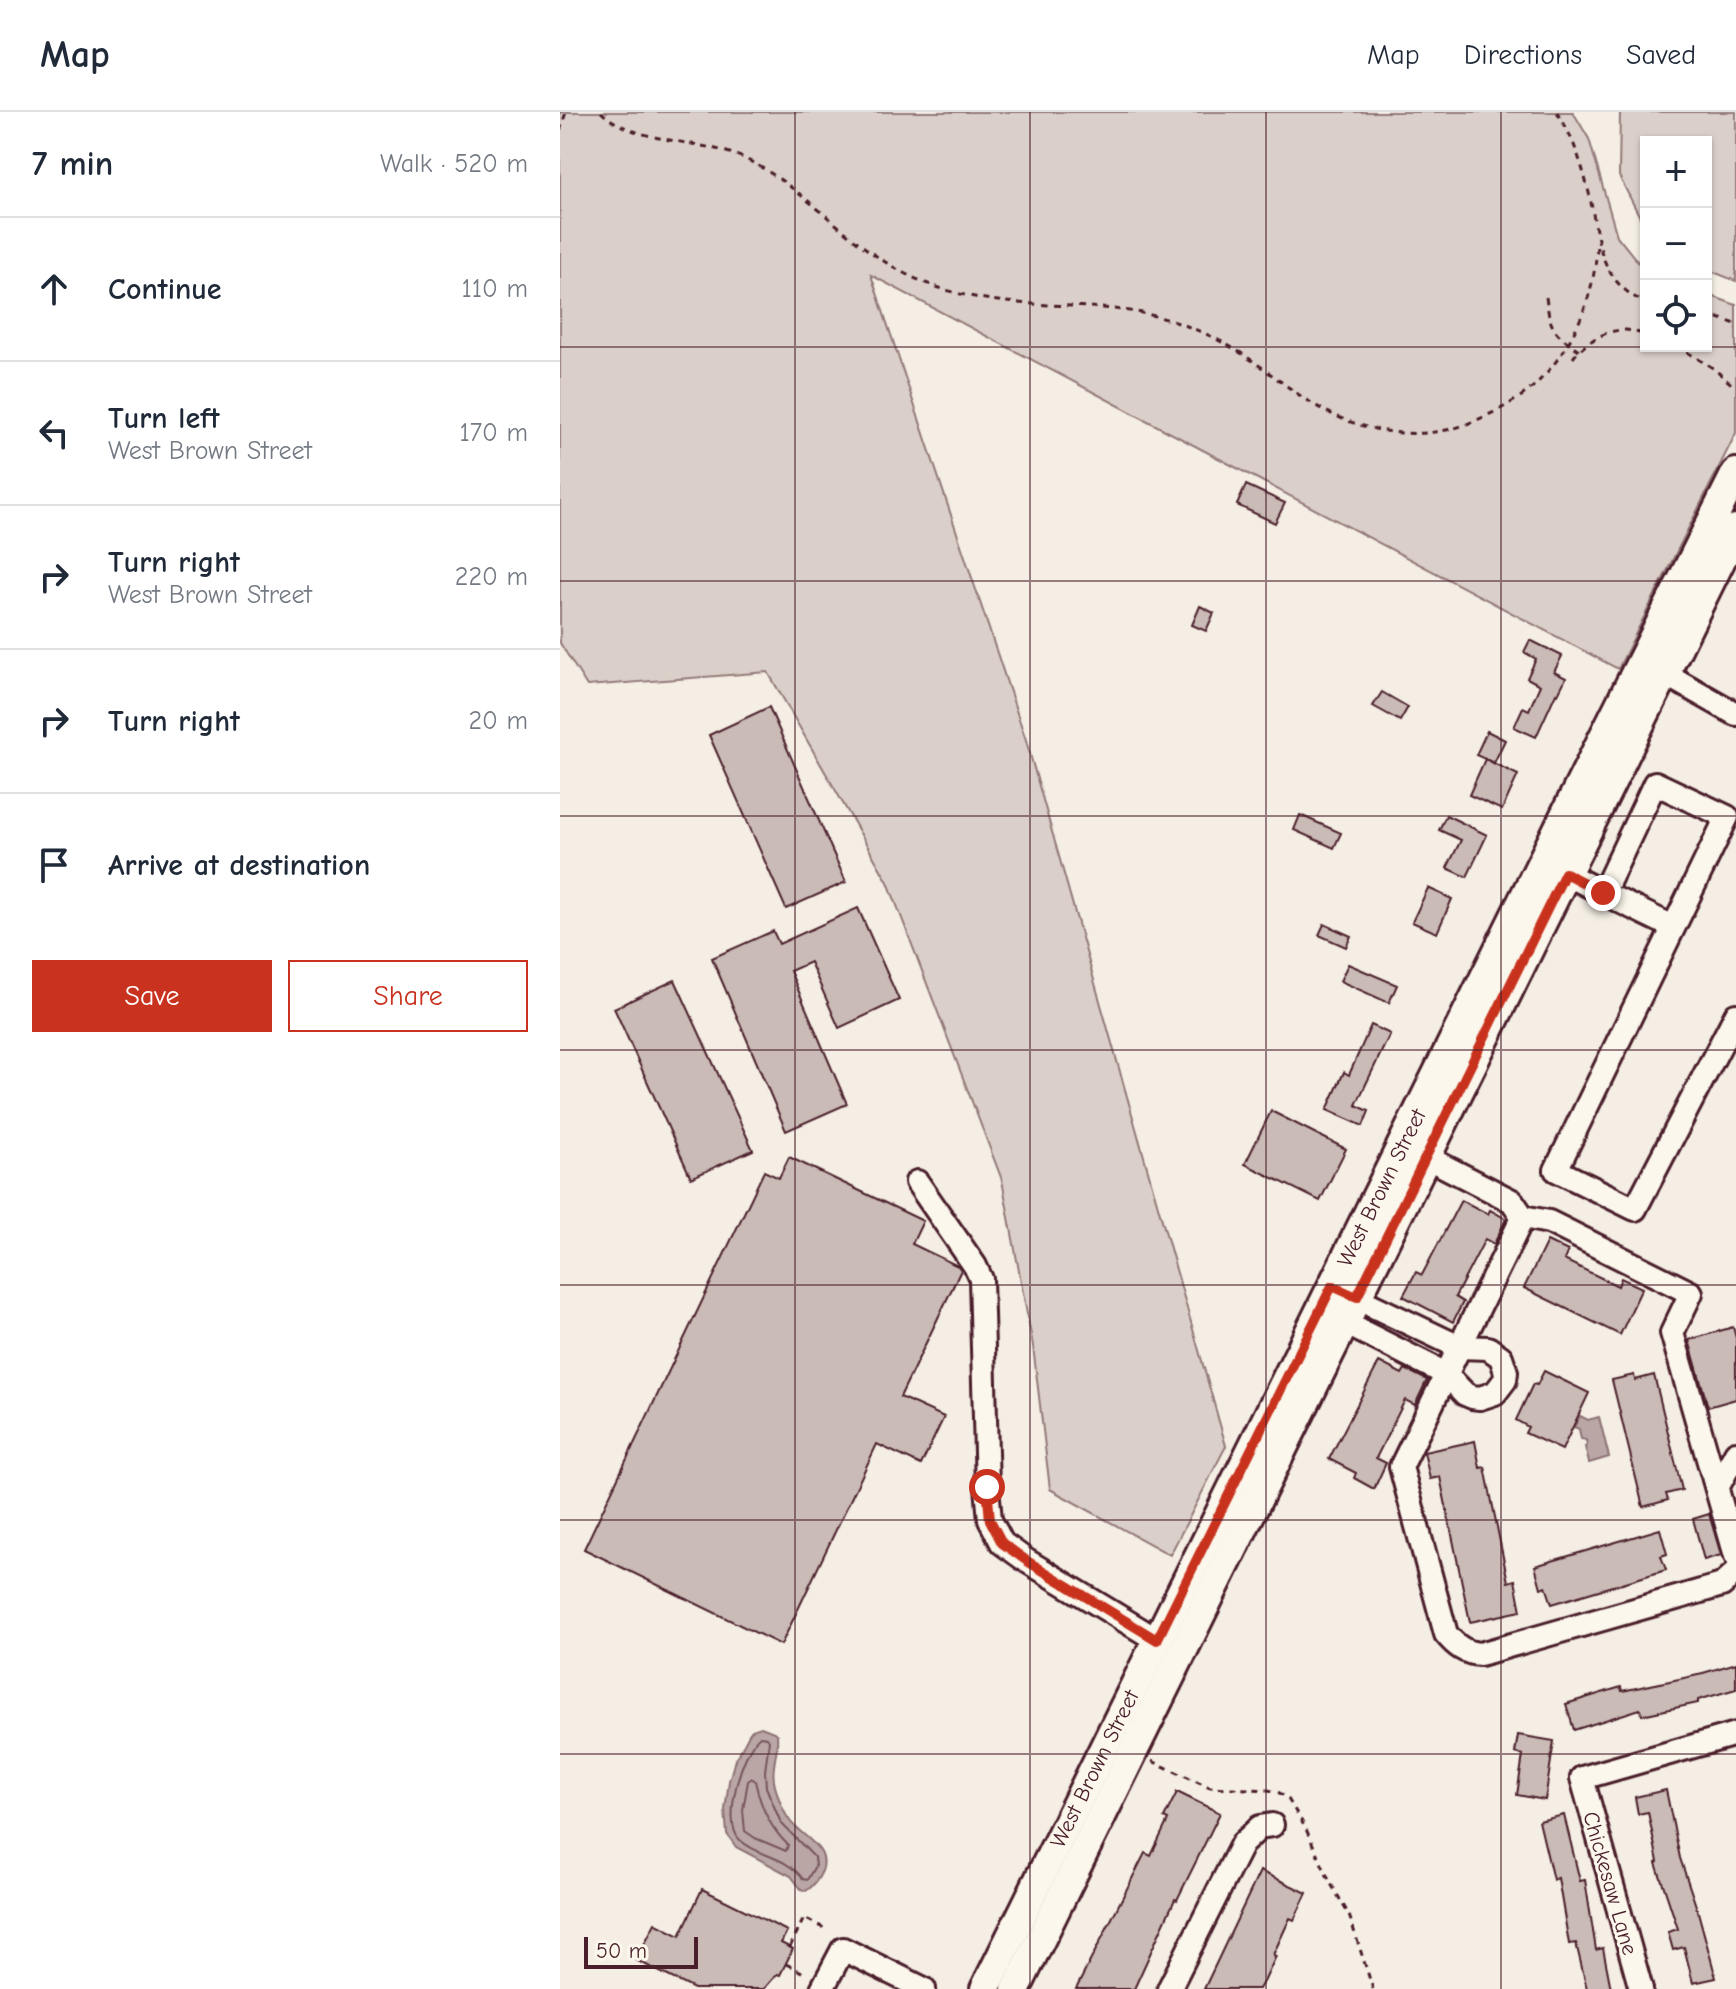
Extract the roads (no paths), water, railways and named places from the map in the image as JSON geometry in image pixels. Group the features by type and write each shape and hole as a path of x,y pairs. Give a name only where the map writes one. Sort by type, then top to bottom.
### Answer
{"main road":[{"name":"West Brown Street","path":"1016,1989 1169,1647 1343,1303 1367,1237 1368,1214 1459,1059 1653,667 1736,473"},
{"name":"West Brown Street","path":"1653,667 1736,529"},
{"name":"West Brown Street","path":"985,1989 1169,1647 1343,1303 1426,1157 1459,1059"}],"street":[{"path":"1653,667 1736,714"},
{"path":"1603,893 1655,783 1727,817 1556,1170 1635,1209 1736,1015"},
{"path":"1554,867 1673,927"},
{"path":"1426,1157 1512,1201 1523,1217 1549,1222 1691,1293 1672,1333 1736,1556"},
{"path":"917,1182 981,1279 987,1487 990,1520 1002,1543 1169,1647"},
{"path":"1523,1217 1401,1467 1446,1634 1459,1648 1470,1654 1480,1654 1722,1585 1736,1572"},
{"path":"1343,1303 1459,1347 1480,1346 1495,1351 1505,1364 1505,1380 1495,1393 1480,1398 1465,1394 1446,1374 1343,1303"},
{"path":"1717,1488 1736,1453"},
{"name":"Chickesaw Lane","path":"1641,1989 1582,1778 1736,1734"},
{"path":"1169,1989 1242,1844 1260,1827 1272,1825"},
{"path":"822,1989 843,1949 924,1989"}],"water":[{"path":"1580,1416 1588,1420 1599,1417 1609,1457 1589,1463 1586,1440 1581,1439 1579,1429 1574,1427"},
{"path":"761,1727 777,1735 774,1779 783,1808 795,1827 819,1849 824,1863 816,1882 806,1891 791,1876 736,1847 727,1834 725,1810 734,1763 752,1730"}]}
